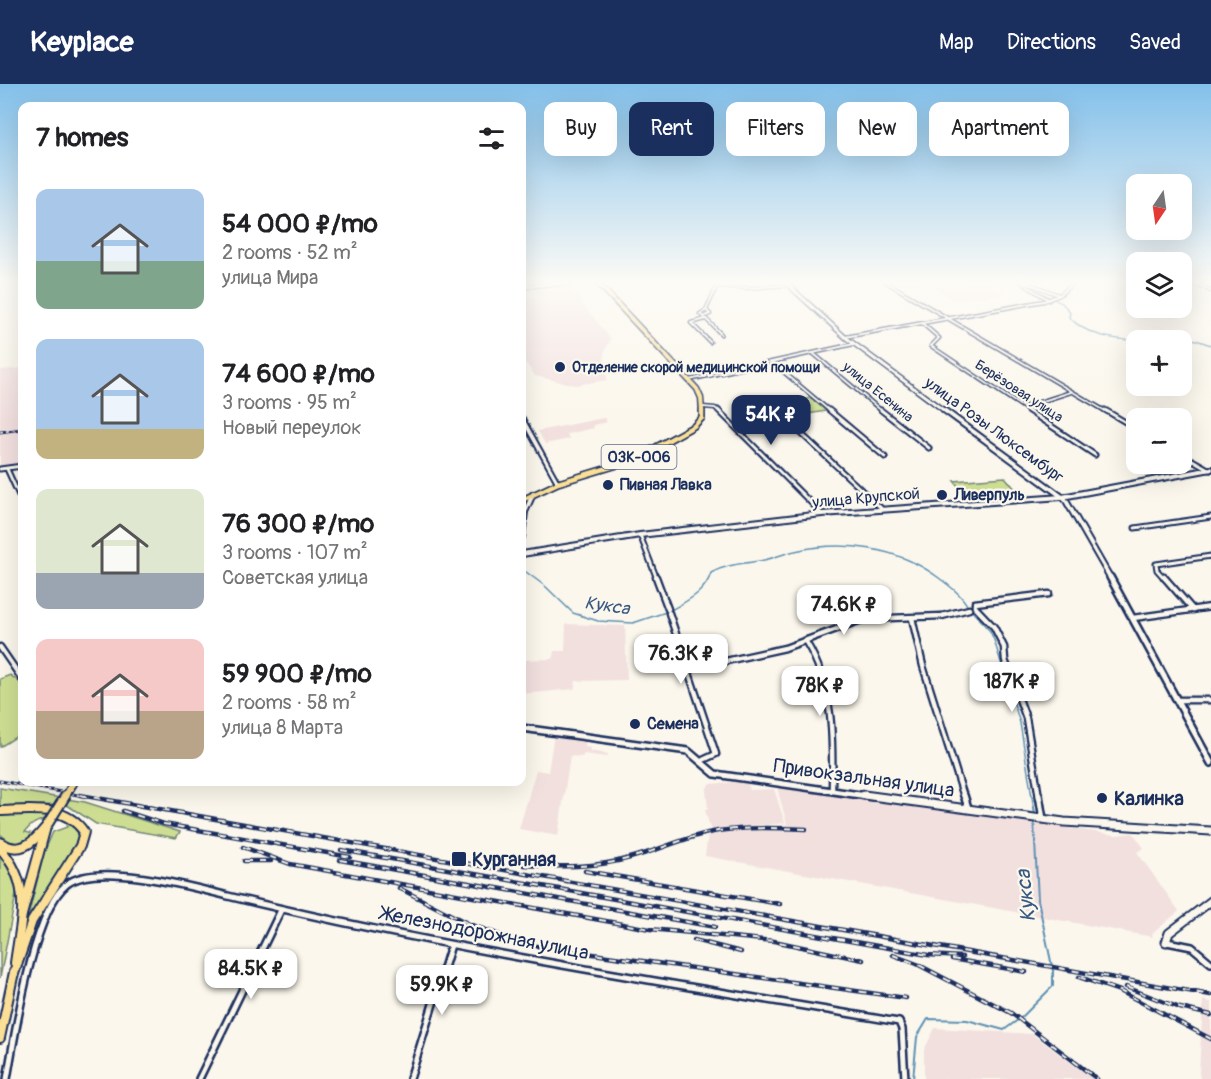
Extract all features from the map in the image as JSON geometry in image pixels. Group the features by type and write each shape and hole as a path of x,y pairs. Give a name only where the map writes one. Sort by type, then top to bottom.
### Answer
{"main road":[{"path":"641,328 697,389 703,407"},
{"name":"03К-006","path":"526,499 558,483 615,466 646,453 694,426 702,418 703,407"},
{"path":"0,842 8,849 18,850 31,844 46,827 72,786"},
{"path":"0,811 47,810 67,814 79,821 84,832 80,846 32,921 14,974"},
{"path":"19,927 46,827"},
{"path":"0,848 12,863 19,877 21,895 14,974 0,1038"}],"street":[{"path":"696,328 710,342"},
{"path":"716,328 721,333"},
{"name":"улица Розы Люксембург","path":"837,328 854,344 1062,497 1133,618 1211,763"},
{"path":"846,337 897,328"},
{"name":"Берёзовая улица","path":"928,328 939,338 931,346 1095,455"},
{"path":"963,328 1126,423"},
{"path":"689,380 854,344"},
{"name":"улица Есенина","path":"813,354 929,448"},
{"path":"772,363 885,457"},
{"path":"1024,407 1072,392"},
{"path":"766,401 881,508"},
{"path":"703,407 715,408 724,414 822,514"},
{"path":"526,425 558,483"},
{"path":"1192,460 1210,470"},
{"path":"0,470 18,467"},
{"path":"7,468 18,493"},
{"name":"улица Крупской","path":"526,553 640,535 822,514 881,508 1062,497 1210,470"},
{"path":"526,508 534,494"},
{"path":"1135,528 1211,517"},
{"path":"640,535 716,754 703,760"},
{"path":"1193,610 1157,570 1155,564 1211,556"},
{"path":"1038,819 1026,718 1005,660 1004,647 994,627 975,608 975,603 1049,594"},
{"path":"1133,618 1211,607"},
{"path":"717,663 806,642 865,618 945,617 969,609"},
{"path":"912,618 923,666 968,808"},
{"path":"806,642 823,669 827,690 832,725 832,790"},
{"path":"0,647 18,676"},
{"path":"1177,700 1211,700"},
{"name":"Привокзальная улица","path":"526,729 688,751 703,760 708,770 715,774 1038,819 1102,826 1158,826 1211,831"},
{"name":"Железнодорожная улица","path":"7,1079 36,942 56,900 68,883 94,874 124,875 452,945 899,1022 905,1079"},
{"path":"1211,901 1169,933 1166,942 1192,947 1211,963"},
{"path":"199,1079 281,910"},
{"path":"410,1079 452,945"}],"shaded area":[{"path":"526,328 602,328 611,339 604,353 607,380 575,385 535,376 526,364"},
{"path":"18,368 18,466 0,468 0,370"},
{"path":"604,418 607,422 593,425 594,428 567,434 569,439 545,444 538,431"},
{"path":"566,624 625,626 627,680 576,681 574,689 526,694 526,660 553,659 554,651 565,651"},
{"path":"554,735 586,739 585,747 591,748 590,751 608,754 607,757 584,754 582,757 570,756 558,836 519,829 536,770 548,772"},
{"path":"747,781 750,790 774,789 785,823 711,831 705,810 708,808 706,791 709,784"},
{"path":"776,784 1116,835 1133,833 1144,848 1137,852 1179,911 1152,934 1153,937 705,856 708,834 787,824"},
{"path":"1203,1000 1211,1002 1211,1079 1200,1079 1199,1073"},
{"path":"935,1028 1032,1034 1093,1079 924,1079 924,1050"}],"green space":[{"path":"811,398 826,411 789,417 783,411 793,408 788,403"},
{"path":"1005,477 1022,497 969,500 954,481"},
{"path":"10,675 18,681 18,736 0,747 0,679"},
{"path":"0,788 85,802 180,832 176,838 96,824 67,805 0,806"},
{"path":"0,814 62,815 79,830 77,843 27,921 44,853 53,832 67,827 67,822 55,819 38,821 25,832 34,834 19,845 13,844 0,834"},
{"path":"0,855 10,867 17,889 0,978"}],"waterway":[{"name":"Кукса","path":"1085,328 1109,338 1126,340"},
{"name":"Кукса","path":"1193,339 1211,345"},
{"name":"Кукса","path":"671,610 700,591 711,573 717,570 795,551 832,546 870,549 906,559 923,567 947,584 968,607"},
{"name":"Кукса","path":"526,572 545,586 573,613 598,621 633,623 666,612"},
{"name":"Кукса","path":"971,610 990,631 994,640 1020,723 1032,797"},
{"name":"Кукса","path":"1032,795 1035,814"},
{"name":"Кукса","path":"913,1079 917,1037 928,1019 967,1020 1004,1030 1022,1017 1053,986 1053,971 1038,900 1034,822"}],"railway":[{"path":"0,432 18,430"},
{"path":"0,781 18,784"},
{"path":"28,786 89,797"},
{"path":"80,795 1211,995"},
{"path":"123,811 164,824 350,857"},
{"path":"524,865 604,864 718,831 751,828 806,829"},
{"path":"243,847 290,864 650,929 774,941 863,960"},
{"path":"341,850 928,955 962,957"},
{"path":"340,860 715,927"},
{"path":"244,861 271,861"},
{"path":"585,871 780,904"},
{"path":"399,888 469,924 529,945 906,998"},
{"path":"694,940 741,952"},
{"path":"893,955 917,964 1011,1013 1097,1079"},
{"path":"952,959 1026,972"},
{"path":"1079,977 1120,991 1211,1039"},
{"path":"1126,987 1180,1008 1211,1015"}],"place":[{"name":"Отделение скорой медицинской помощи","path":"560,367"},
{"name":"Пивная Лавка","path":"608,485"},
{"name":"Ливерпуль","path":"942,495"},
{"name":"Семена","path":"635,724"},
{"name":"Калинка","path":"1102,798"},
{"name":"Курганная","path":"459,859"}]}
